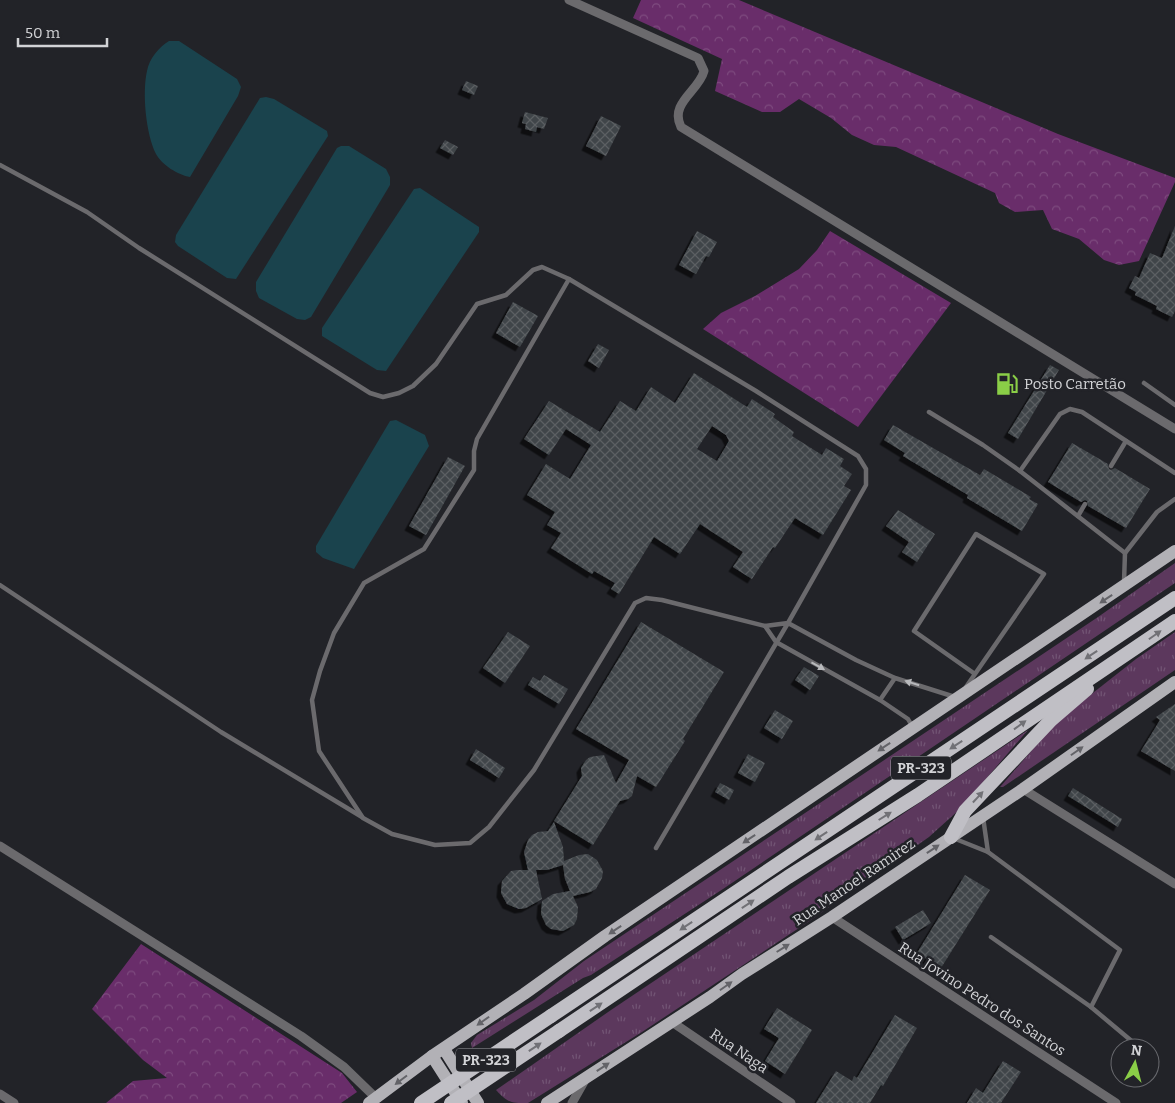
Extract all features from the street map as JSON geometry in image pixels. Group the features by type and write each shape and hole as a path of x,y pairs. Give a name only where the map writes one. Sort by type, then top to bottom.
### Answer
{"highway":[{"name":"PR-323","path":"422,1103 1175,598"},
{"name":"PR-323","path":"451,1103 788,877 918,796 1175,621"},
{"path":"951,837 965,811 1051,720 1099,679 1102,669"}],"main road":[{"path":"373,1100 432,1056 605,936 1175,551"},
{"name":"Rua Manoel Ramirez","path":"551,1102 1023,789 1175,682"},
{"path":"444,1049 478,1103"},
{"path":"432,1056 462,1103"}],"street":[{"path":"569,0 698,58 704,71 702,77 681,103 679,122 682,128 1175,430"},
{"path":"1023,789 1175,884"},
{"path":"0,846 301,1036 344,1067 373,1100"},
{"name":"Rua Jovino Pedro dos Santos","path":"832,917 1116,1103"},
{"name":"Rua Naga","path":"672,1022 791,1103"},
{"path":"572,1103 586,1077"},
{"path":"0,1094 14,1103"}],"lane":[{"path":"0,165 87,212 138,248 370,394 383,397 399,393 412,386 436,364 477,304 506,295 533,270 542,267 569,279 756,391 858,456 866,469 866,485 788,623 656,848"},
{"path":"363,818 319,751 312,700 334,633 364,583 424,549 474,470 474,451 477,439 569,279"},
{"path":"1144,384 1175,405"},
{"path":"1020,471 1060,414 1070,409 1082,412 1175,472"},
{"path":"929,412 983,445 1020,471 1125,553"},
{"path":"1111,466 1126,441"},
{"path":"1124,587 1125,553 1157,512 1175,499"},
{"path":"1078,516 1085,504"},
{"path":"0,585 221,732 363,818 392,834 434,845 470,842 489,827 534,770 635,603 646,598 662,600 765,626 788,623 856,660 895,678 958,698 975,674 1044,574 976,534 914,631 975,674"},
{"path":"765,626 776,642 880,700 908,719 913,727"},
{"path":"880,700 895,678"},
{"path":"983,815 988,852"},
{"path":"951,837 988,852 1120,950 1090,1007"},
{"path":"991,937 1090,1007 1128,1038"}],"green space":[{"path":"641,0 739,0 1058,134 1175,178 1175,182 1139,261 1119,265 1104,260 1079,239 1052,229 1043,210 1015,212 999,203 995,193 896,147 874,145 852,135 831,118 799,99 780,112 762,112 715,91 722,59 633,18"},
{"path":"830,231 951,303 858,427 703,329 721,313 755,296 799,269 817,250"},
{"path":"1175,563 1175,583 723,889 591,975 583,978 472,1048 471,1043 477,1035 534,1000 584,961 1098,617"},
{"path":"1175,632 1175,670 1003,787 1000,787 1054,725 1136,659"},
{"path":"1028,730 960,809 929,837 808,922 642,1032 528,1103 510,1101 496,1090 611,1010"},
{"path":"141,944 342,1073 357,1092 341,1103 106,1103 133,1081 167,1078 143,1060 92,1009"}],"water":[{"path":"169,41 179,41 237,79 241,87 238,96 190,177 180,174 162,162 156,154 147,125 145,90 148,67 155,54"},
{"path":"260,98 274,99 327,131 328,136 236,279 227,278 178,246 175,242 176,235"},
{"path":"349,146 386,169 390,177 390,185 311,317 305,320 297,319 259,298 256,291 256,282 337,148"},
{"path":"420,188 479,227 479,232 386,371 377,370 322,336 322,328 414,189"},
{"path":"396,420 425,435 429,446 354,569 323,558 316,552 316,546 390,421"}],"building":[{"path":"466,81 478,86 474,95 462,90"},
{"path":"525,112 548,118 544,129 537,127 536,132 525,129 526,124 522,123"},
{"path":"601,116 621,126 606,156 586,146"},
{"path":"445,140 458,147 453,155 440,148"},
{"path":"1175,226 1175,311 1172,317 1156,309 1157,306 1135,295 1136,292 1129,288 1135,276 1139,278 1150,253 1162,258"},
{"path":"697,231 717,242 709,257 706,256 696,274 679,265"},
{"path":"513,302 538,316 520,347 496,333"},
{"path":"598,344 609,350 599,368 588,361"},
{"path":"1050,365 1059,370 1018,439 1008,433"},
{"path":"694,373 747,407 752,399 775,414 773,417 794,432 792,436 822,455 826,448 844,459 840,466 852,474 844,486 851,490 823,535 795,518 752,579 733,567 743,552 700,524 680,554 654,537 619,594 611,589 615,583 594,571 592,574 551,548 561,533 547,525 555,512 527,495 546,464 570,479 591,445 566,429 549,455 524,439 549,401 600,432 620,401 636,411 651,387 675,403","holes":["712,426 726,435 729,441 717,461 697,449"]},
{"path":"893,425 980,475 984,469 1031,497 1029,499 1038,504 1022,531 967,498 968,495 903,456 905,453 884,440"},
{"path":"1072,443 1108,464 1109,469 1115,468 1150,489 1126,528 1088,506 1087,501 1081,502 1048,482"},
{"path":"448,457 465,466 426,535 409,526"},
{"path":"898,510 935,534 917,562 902,552 909,542 886,526"},
{"path":"641,622 724,672 683,739 685,741 656,787 637,776 632,796 620,801 593,845 554,821 582,776 581,768 586,760 590,757 604,755 616,783 629,760 576,729"},
{"path":"508,632 530,646 505,683 483,668"},
{"path":"804,667 819,676 810,690 795,680"},
{"path":"544,675 568,689 559,704 528,685 533,677 540,681"},
{"path":"1175,704 1175,771 1141,751 1160,720 1156,717"},
{"path":"775,710 793,721 782,739 764,728"},
{"path":"476,749 505,768 499,778 470,760"},
{"path":"748,754 765,763 755,782 738,773"},
{"path":"720,783 734,790 729,800 715,792"},
{"path":"1073,788 1122,819 1118,827 1068,796"},
{"path":"554,822 563,847 564,861 579,855 588,854 597,860 603,871 602,878 596,889 573,896 578,907 577,919 574,925 563,931 551,929 546,925 541,914 542,901 553,894 570,891 565,879 563,865 547,870 528,870 524,852 532,835 548,831"},
{"path":"536,870 542,899 526,908 519,909 507,904 501,893 502,881 511,871"},
{"path":"965,875 990,890 941,968 917,953"},
{"path":"923,910 931,923 903,940 895,927"},
{"path":"777,1008 812,1030 785,1074 765,1061 779,1038 764,1029"},
{"path":"895,1015 917,1028 883,1086 881,1085 870,1103 816,1103 836,1071 852,1081 854,1076 857,1078"},
{"path":"1003,1061 1021,1072 1001,1103 967,1103 976,1088 983,1093"}],"place":[{"name":"Posto Carretão","path":"1007,384"}]}
